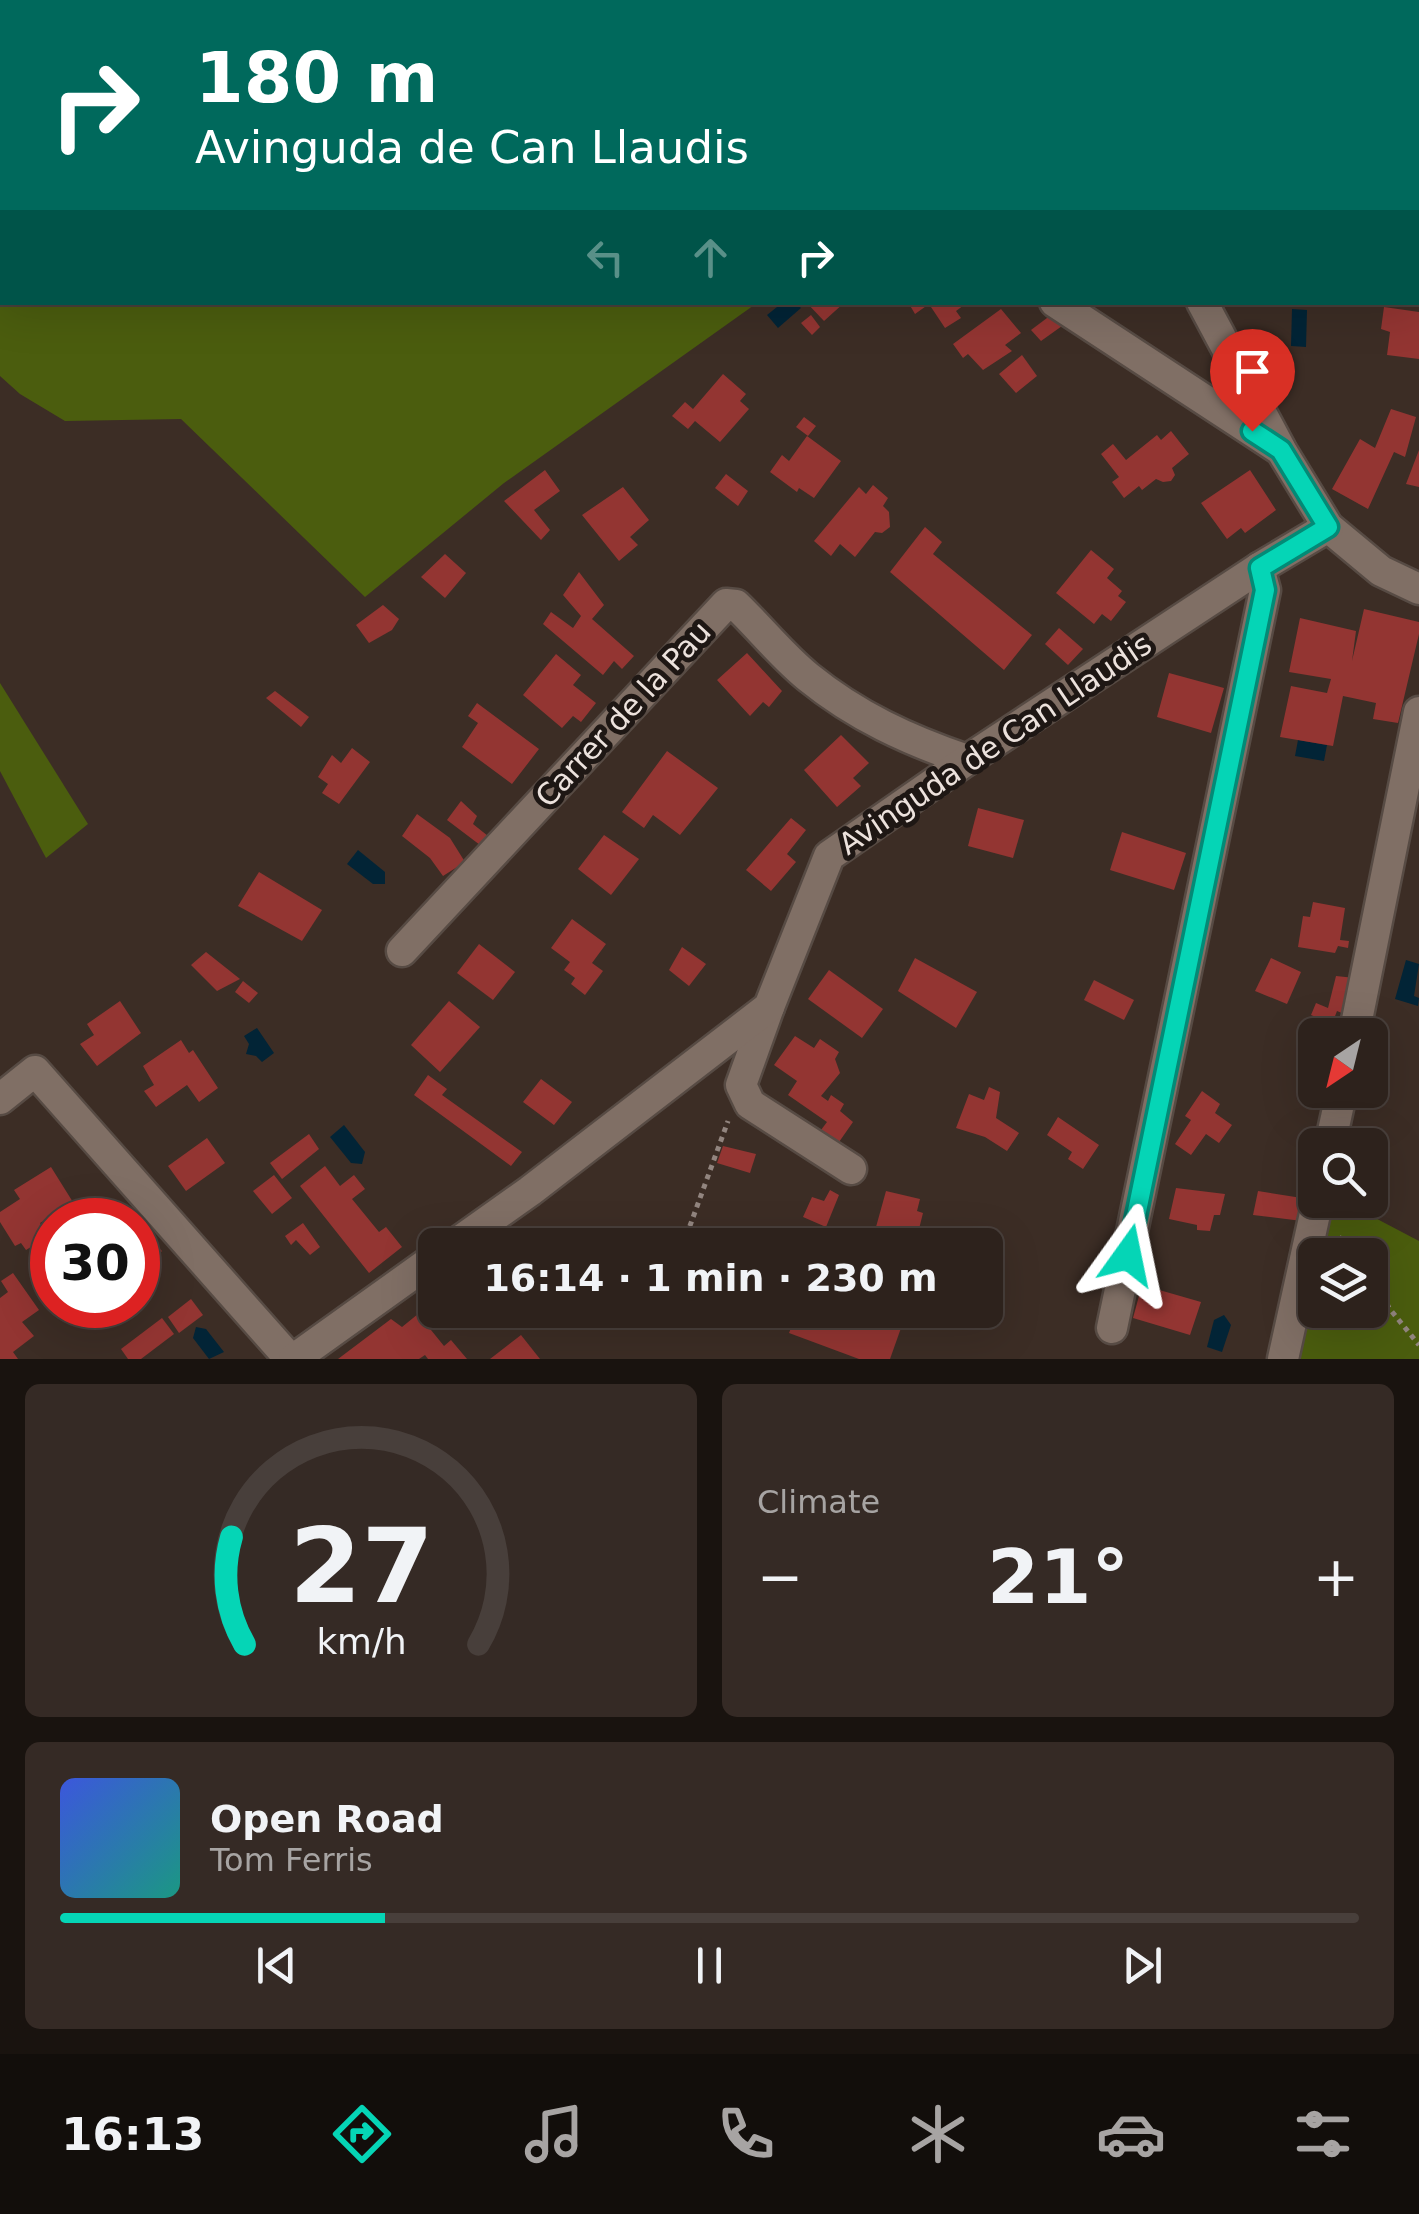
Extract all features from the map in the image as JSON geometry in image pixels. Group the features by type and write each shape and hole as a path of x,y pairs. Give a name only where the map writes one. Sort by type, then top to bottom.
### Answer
{"street":[{"path":"1060,305 1281,450"},
{"path":"1204,305 1281,450 1328,527 1381,571 1419,589"},
{"name":"Avinguda de Can Llaudis","path":"741,1086 829,856 967,760 1328,527"},
{"path":"1112,1328 1265,590 1260,568"},
{"name":"Carrer de la Pau","path":"402,951 726,604 736,605 806,676 844,704 918,743 967,760"},
{"path":"1357,1018 1419,712"},
{"path":"478,1228 769,1006"},
{"path":"0,1099 35,1070 292,1359 418,1270"},
{"path":"741,1086 750,1104 851,1169"},
{"path":"1282,1359 1314,1218"}],"path":[{"path":"689,1228 741,1086"},
{"path":"1388,1306 1419,1345"}],"green space":[{"path":"0,305 754,305 504,483 365,597 181,419 65,421 20,394 0,376"},
{"path":"0,683 88,824 46,858 0,771"},
{"path":"1327,1218 1375,1218 1419,1241 1419,1359 1294,1359 1301,1328 1388,1328 1388,1238 1322,1238"}],"water":[{"path":"780,305 801,308 778,328 767,315"},
{"path":"1292,309 1307,310 1306,347 1291,346"},
{"path":"1298,740 1327,745 1324,761 1295,756"},
{"path":"358,850 385,872 385,884 373,884 347,864"},
{"path":"1406,960 1419,964 1414,996 1419,998 1418,1006 1395,999"},
{"path":"257,1028 274,1053 262,1062 246,1054 249,1044 244,1036"},
{"path":"344,1125 365,1152 362,1164 351,1163 330,1137"},
{"path":"1224,1315 1231,1325 1222,1352 1207,1347 1214,1320"},
{"path":"196,1327 206,1329 224,1352 209,1359 193,1338"}],"building":[{"path":"809,305 842,305 824,321"},
{"path":"910,305 928,305 915,314"},
{"path":"930,305 964,305 956,311 961,318 945,328"},
{"path":"1384,307 1419,312 1419,359 1387,355 1390,332 1381,329"},
{"path":"1001,309 1021,333 1005,345 1012,351 983,370 968,354 963,358 953,344"},
{"path":"1055,312 1069,321 1041,341 1031,330"},
{"path":"811,315 820,327 812,335 801,323"},
{"path":"1022,355 1037,376 1016,393 999,374"},
{"path":"723,374 746,394 740,401 749,409 720,442 695,421 688,429 672,416 685,402 693,409"},
{"path":"1391,409 1416,417 1405,457 1394,452 1368,509 1332,489 1360,439 1375,448"},
{"path":"804,417 816,426 808,436 796,427"},
{"path":"1171,431 1189,454 1172,468 1175,475 1171,481 1156,479 1124,498 1112,482 1119,477 1101,454 1113,444 1126,460 1157,435 1161,440"},
{"path":"807,436 841,461 814,498 799,488 797,492 770,472 782,455 789,461"},
{"path":"1419,450 1419,487 1406,484"},
{"path":"545,470 560,491 534,510 550,530 541,540 504,501"},
{"path":"1250,470 1276,510 1245,533 1241,528 1227,539 1201,503"},
{"path":"726,474 748,491 738,506 715,488"},
{"path":"873,485 888,498 883,506 889,512 890,527 882,533 875,532 855,557 840,544 831,556 814,541 859,487 866,494"},
{"path":"623,487 649,520 630,537 638,545 619,561 582,515"},
{"path":"925,527 942,542 933,554 1032,635 1004,670 890,572"},
{"path":"1091,550 1114,569 1107,578 1122,591 1118,596 1126,602 1111,621 1102,614 1094,624 1056,593"},
{"path":"445,554 466,573 445,598 421,577"},
{"path":"579,572 604,605 592,619 634,656 622,669 614,661 603,675 543,624 551,612 573,628 581,616 563,595"},
{"path":"383,605 399,619 392,630 369,643 356,625"},
{"path":"1364,609 1419,622 1398,723 1373,719 1376,703 1343,696 1333,746 1280,737 1291,686 1327,693 1331,679 1289,672 1300,618 1356,631 1352,661"},
{"path":"1059,628 1083,649 1068,665 1045,644"},
{"path":"747,653 782,691 769,707 763,702 750,716 717,680"},
{"path":"556,654 581,675 573,685 596,703 581,722 573,716 562,728 523,695"},
{"path":"1169,673 1224,688 1211,733 1157,717"},
{"path":"275,691 309,717 301,727 266,698"},
{"path":"477,703 539,749 512,784 462,747 478,723 468,716"},
{"path":"841,735 869,763 853,778 861,786 837,807 804,770"},
{"path":"352,748 370,762 339,804 322,793 328,784 318,777 332,755 341,763"},
{"path":"667,751 718,788 680,835 653,815 644,828 622,812"},
{"path":"461,801 477,816 473,824 488,836 480,845 447,820"},
{"path":"978,808 1024,820 1013,858 968,846"},
{"path":"417,814 450,838 465,862 443,876 430,858 402,836"},
{"path":"791,818 806,830 787,854 796,862 771,891 746,870"},
{"path":"1122,832 1186,853 1174,890 1110,870"},
{"path":"604,835 639,859 611,895 578,869"},
{"path":"259,872 322,910 302,941 238,906"},
{"path":"1313,902 1345,908 1340,940 1349,941 1348,948 1338,946 1335,953 1298,947 1303,916 1310,917"},
{"path":"572,919 606,944 592,963 603,971 585,995 571,984 575,978 564,970 570,962 551,948"},
{"path":"479,944 515,972 493,1000 457,973"},
{"path":"682,947 706,964 689,986 669,970"},
{"path":"206,952 240,979 217,991 191,965"},
{"path":"915,958 977,992 956,1028 898,991"},
{"path":"1271,958 1301,972 1287,1004 1255,991"},
{"path":"829,970 883,1009 862,1038 808,999"},
{"path":"1336,976 1355,978 1349,1016 1337,1011 1334,1018 1311,1015 1316,1003 1328,1008"},
{"path":"1094,980 1134,1000 1124,1020 1084,1000"},
{"path":"243,981 258,993 249,1003 235,992"},
{"path":"120,1001 141,1033 97,1066 80,1044 94,1035 87,1024"},
{"path":"449,1001 480,1027 440,1072 411,1045"},
{"path":"795,1036 814,1048 820,1039 839,1052 835,1059 840,1073 821,1096 828,1101 831,1095 844,1104 840,1111 853,1122 839,1142 821,1130 827,1122 788,1095 797,1081 774,1065"},
{"path":"181,1040 189,1053 193,1050 218,1088 199,1102 187,1085 156,1107 144,1091 154,1085 143,1066"},
{"path":"428,1075 447,1089 442,1095 522,1152 511,1166 414,1095"},
{"path":"541,1079 572,1102 554,1125 523,1102"},
{"path":"989,1087 1000,1092 996,1118 1019,1133 1007,1151 985,1137 956,1128 969,1094 984,1100"},
{"path":"1202,1091 1220,1104 1215,1113 1232,1125 1219,1143 1206,1134 1191,1155 1175,1144 1191,1120 1185,1116"},
{"path":"1058,1117 1099,1145 1083,1169 1068,1159 1072,1152 1047,1135"},
{"path":"309,1134 319,1149 282,1179 270,1163"},
{"path":"207,1138 225,1163 186,1191 168,1166"},
{"path":"723,1146 756,1154 750,1173 717,1163"},
{"path":"325,1166 340,1186 354,1175 365,1189 352,1199 379,1232 386,1227 402,1247 369,1273 300,1186"},
{"path":"51,1167 70,1198 30,1198 30,1248 26,1250 21,1243 15,1246 0,1222 0,1212 20,1199 14,1190"},
{"path":"274,1175 292,1198 272,1214 253,1191"},
{"path":"1176,1188 1225,1194 1220,1215 1214,1215 1210,1231 1169,1219"},
{"path":"830,1190 839,1195 826,1227 803,1217 812,1197 824,1201"},
{"path":"886,1191 920,1199 917,1211 923,1213 919,1228 876,1228"},
{"path":"1258,1191 1298,1197 1298,1218 1303,1218 1302,1221 1253,1215"},
{"path":"303,1223 320,1247 310,1255 296,1240 291,1245 285,1236"},
{"path":"13,1273 30,1297 30,1316 22,1322 34,1336 13,1352 18,1359 0,1359 0,1298 8,1292 1,1281"},
{"path":"1142,1285 1201,1302 1190,1335 1133,1318"},
{"path":"191,1299 203,1315 179,1333 168,1317"},
{"path":"418,1314 418,1328 429,1328 444,1346 451,1340 467,1359 428,1359 425,1355 419,1359 338,1359 391,1319 402,1327"},
{"path":"160,1320 174,1334 141,1359 128,1359 121,1349 149,1328 160,1328"},
{"path":"791,1328 901,1328 890,1359 859,1359 789,1333"},
{"path":"521,1335 540,1359 490,1359"}],"route":[{"path":"1128,1255 1265,590 1260,568 1328,527 1281,450 1252,431"}]}
